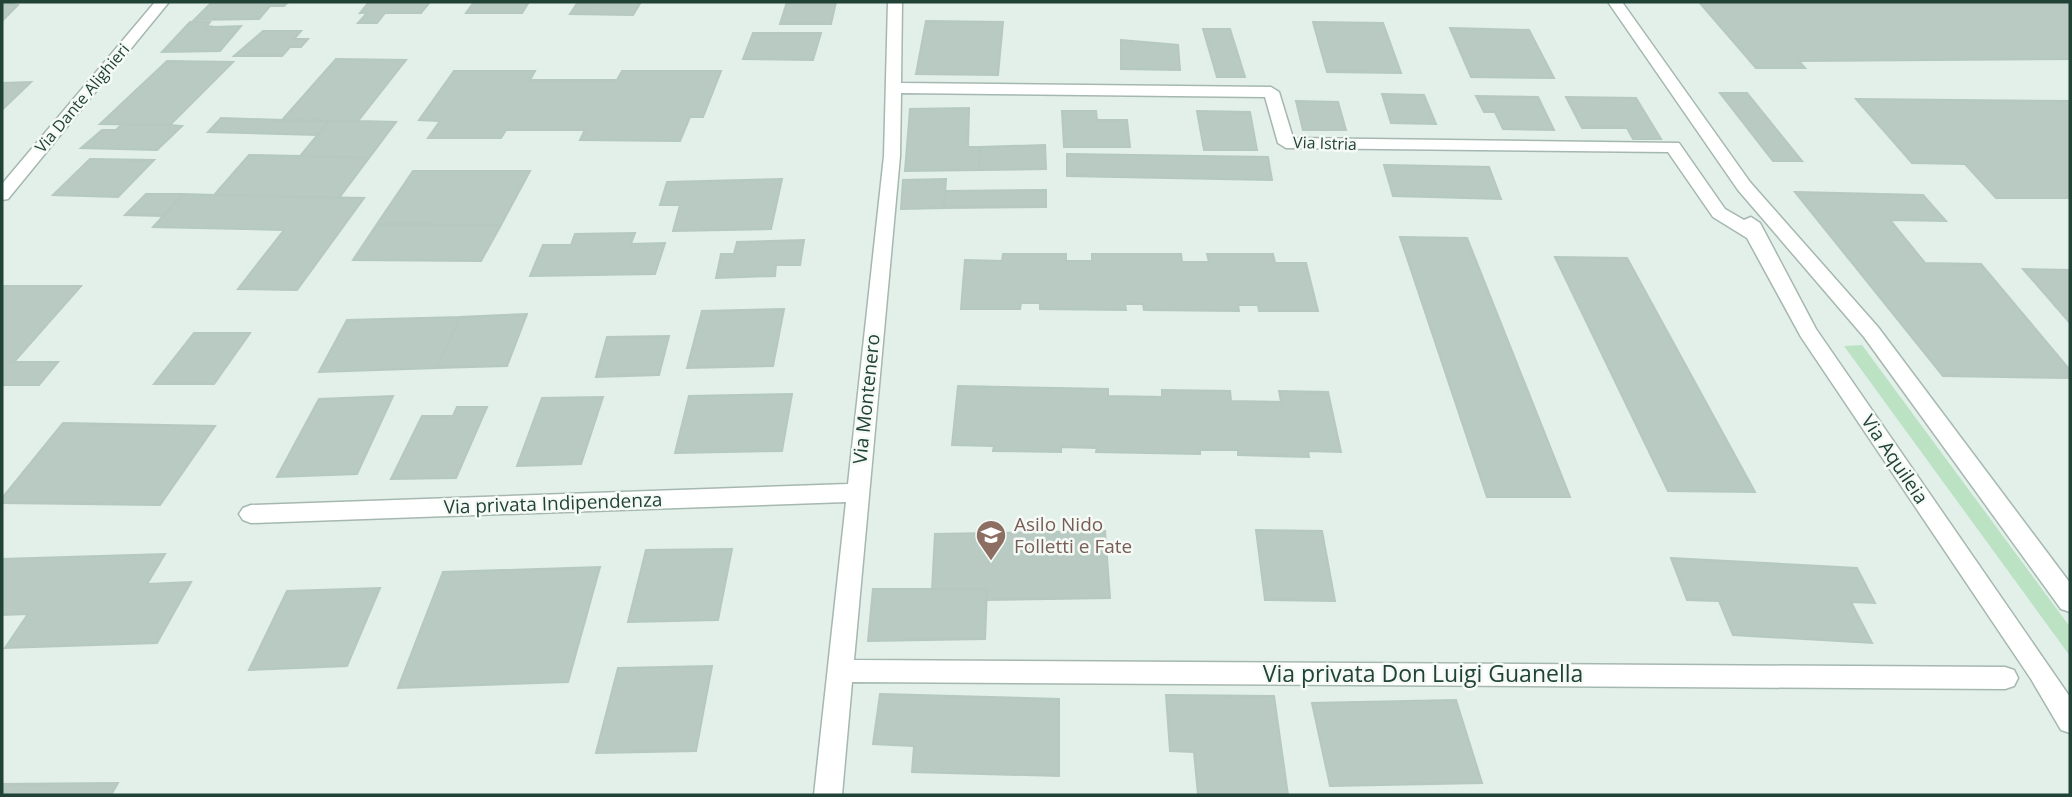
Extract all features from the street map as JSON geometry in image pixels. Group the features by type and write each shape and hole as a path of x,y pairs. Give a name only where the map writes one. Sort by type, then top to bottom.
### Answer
{"street":[{"name":"Via Dante Alighieri","path":"2,195 162,2"},
{"name":"Via Montenero","path":"828,795 856,493 892,156 895,2"},
{"name":"Via Aquileia","path":"1615,2 1744,186 1871,332 2070,602"},
{"name":"Via Istria","path":"893,88 1270,92 1286,143 1673,147 1719,212 1754,234"},
{"name":"Via Aquileia","path":"1744,186 1754,234 1808,332 2040,671 2070,721"},
{"name":"Via privata Indipendenza","path":"251,513 856,493"},
{"name":"Via privata Don Luigi Guanella","path":"840,671 2005,678"}],"green space":[{"path":"1862,345 2070,627 2070,656 1844,346"}],"building":[{"path":"2,2 18,5 2,21"},
{"path":"212,2 288,2 284,6 270,6 259,19 194,20"},
{"path":"369,2 430,2 421,13 385,13 377,23 358,23 367,13 360,13"},
{"path":"474,2 529,2 522,13 466,13"},
{"path":"578,2 641,2 633,15 570,14"},
{"path":"787,2 836,2 831,24 780,24"},
{"path":"1699,2 2070,2 2070,59 1799,61 1805,68 1756,68"},
{"path":"926,21 1003,22 998,75 916,74"},
{"path":"190,22 210,22 207,26 215,27 241,26 220,51 162,52"},
{"path":"1313,22 1383,23 1401,73 1327,72"},
{"path":"1450,28 1529,30 1554,78 1471,77"},
{"path":"1203,29 1230,29 1245,77 1217,77"},
{"path":"263,31 301,31 294,39 308,39 301,47 290,47 282,56 234,56"},
{"path":"753,33 821,33 813,60 743,59"},
{"path":"1121,40 1178,45 1180,70 1121,69"},
{"path":"336,59 406,60 358,121 282,120"},
{"path":"167,61 233,62 170,125 100,124"},
{"path":"454,71 535,71 530,80 617,80 622,71 721,71 703,117 690,117 680,141 580,140 585,130 506,130 501,138 428,138 440,121 419,120"},
{"path":"31,82 2,110 2,83"},
{"path":"1720,93 1747,93 1802,161 1773,161"},
{"path":"1382,94 1424,95 1436,124 1391,123"},
{"path":"1476,96 1538,97 1554,130 1503,129 1495,112 1484,112"},
{"path":"1566,97 1636,98 1661,139 1633,139 1627,128 1582,128"},
{"path":"1856,99 2070,101 2070,198 1996,198 1965,164 1912,163"},
{"path":"1296,101 1338,102 1346,130 1303,130"},
{"path":"969,108 968,147 980,147 979,170 905,171 910,109"},
{"path":"1062,111 1096,111 1097,120 1127,120 1130,147 1064,147"},
{"path":"1197,111 1250,112 1257,150 1204,150"},
{"path":"221,118 329,121 318,135 208,132"},
{"path":"329,121 396,122 369,158 300,156"},
{"path":"122,124 182,126 157,150 81,148 102,130 116,130"},
{"path":"1045,145 1046,169 979,170 980,147"},
{"path":"1067,154 1268,157 1272,180 1067,176"},
{"path":"249,155 369,158 339,198 214,195"},
{"path":"90,159 154,160 118,197 53,195"},
{"path":"1384,165 1489,167 1501,199 1393,196"},
{"path":"413,171 530,171 501,225 377,224"},
{"path":"782,179 771,229 673,231 680,205 660,205 667,182"},
{"path":"946,179 944,208 901,209 903,180"},
{"path":"1046,190 1046,207 944,208 945,191"},
{"path":"1795,192 1923,195 1946,221 1890,220 1925,263 1981,264 2070,370 2070,378 1943,376"},
{"path":"146,194 183,194 163,216 125,215"},
{"path":"183,194 364,198 297,290 238,289 284,230 153,227"},
{"path":"377,224 501,225 481,261 353,260"},
{"path":"635,233 631,244 665,243 655,274 530,276 543,245 571,245 575,234"},
{"path":"1400,237 1467,238 1570,497 1487,497"},
{"path":"804,240 800,265 776,265 775,276 716,278 721,254 734,254 737,242"},
{"path":"1003,254 1066,254 1066,261 1092,261 1092,254 1181,254 1182,262 1209,262 1207,254 1273,254 1275,263 1306,263 1318,311 1259,311 1258,305 1238,305 1239,311 1144,310 1143,304 1125,304 1126,310 1040,309 1040,303 1021,303 1020,309 961,309 965,260 1002,261"},
{"path":"1555,257 1627,258 1755,492 1668,491"},
{"path":"2023,269 2070,270 2070,323"},
{"path":"2,286 81,286 14,362 2,362"},
{"path":"784,309 773,366 687,368 702,311"},
{"path":"527,314 507,366 437,368 460,317"},
{"path":"460,317 437,368 319,372 347,320"},
{"path":"194,333 250,333 214,384 154,384"},
{"path":"669,336 659,375 596,377 607,337"},
{"path":"2,362 58,362 39,385 2,385"},
{"path":"958,386 1108,389 1108,396 1162,397 1162,390 1230,391 1231,401 1281,402 1279,391 1328,392 1341,452 1308,451 1309,457 1238,455 1238,450 1200,450 1200,454 1096,452 1097,448 1061,447 1061,452 993,451 994,446 952,445"},
{"path":"792,394 782,451 675,453 689,396"},
{"path":"393,396 357,474 277,477 319,399"},
{"path":"603,397 581,464 517,466 542,398"},
{"path":"457,407 487,407 456,478 391,479 422,416 453,416"},
{"path":"63,423 215,426 160,505 2,503 2,498"},
{"path":"1256,530 1322,531 1335,601 1265,600"},
{"path":"1105,531 1110,598 986,600 987,589 932,590 935,534"},
{"path":"732,549 718,620 628,622 646,550"},
{"path":"165,554 147,584 191,582 157,643 5,648 28,614 2,615 2,559"},
{"path":"1671,558 1857,568 1875,603 1851,602 1872,643 1733,635 1719,601 1687,600"},
{"path":"600,567 568,682 398,688 443,572"},
{"path":"380,588 347,666 249,670 287,591"},
{"path":"873,589 987,589 985,639 868,641"},
{"path":"712,666 696,751 596,753 618,668"},
{"path":"880,694 1059,699 1059,776 912,772 914,746 873,744"},
{"path":"1166,695 1274,696 1288,795 1198,795 1194,752 1170,751"},
{"path":"1456,700 1482,783 1330,786 1312,703"},
{"path":"118,783 111,795 2,795 2,784"}],"place":[{"name":"Asilo Nido Folletti e Fate","path":"991,562"}]}
